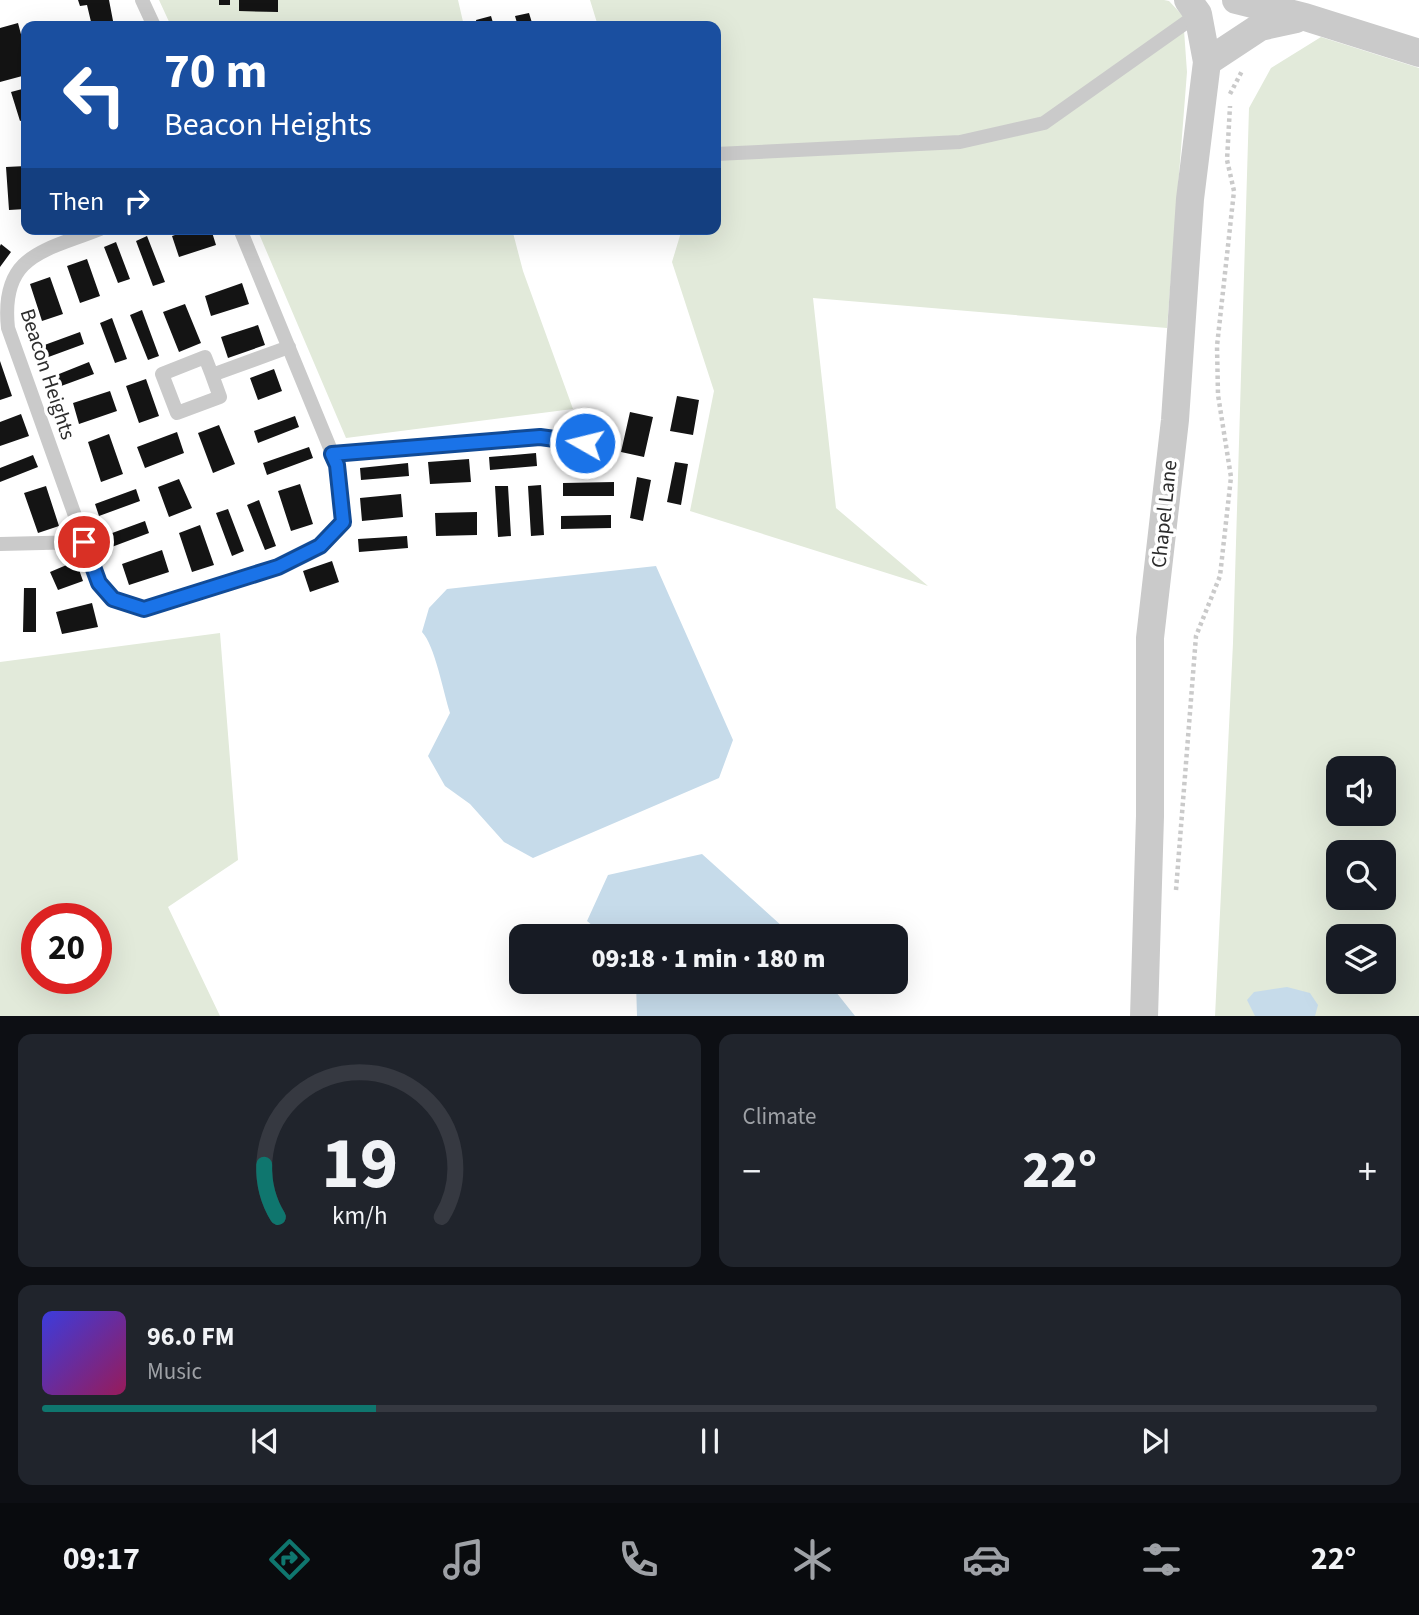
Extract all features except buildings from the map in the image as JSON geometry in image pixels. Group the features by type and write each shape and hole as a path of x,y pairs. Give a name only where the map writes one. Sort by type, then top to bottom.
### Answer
{"street":[{"path":"1236,0 1306,17 1419,53"},
{"name":"Chapel Lane","path":"1144,1016 1150,816 1150,638 1175,419 1190,199 1207,62 1191,4"},
{"path":"1207,62 1260,27 1306,17"}],"lane":[{"path":"142,0 152,21"},
{"path":"721,154 960,142 1044,123 1191,4"},
{"name":"Beacon Heights","path":"84,235 24,258 9,281 4,306 8,328 99,583 113,599 144,609 278,567 320,546 343,522 337,465 242,235"},
{"path":"212,375 289,347"},
{"path":"205,357 212,375 220,397 177,413 162,374 205,357"},
{"path":"332,454 540,437 585,443"},
{"path":"0,544 84,542"}],"path":[{"path":"1175,895 1196,636 1220,576 1231,477 1218,395 1217,346 1234,191 1227,160 1230,94 1248,58"}],"green space":[{"path":"159,0 458,0 463,21 169,21"},
{"path":"590,0 1164,0 1169,1 1183,16 1187,72 1167,328 813,298 836,508 928,586 690,511 714,391 672,262 680,235 721,235 721,21 596,21"},
{"path":"1321,37 1419,68 1419,1016 1215,1016 1233,643 1249,108 1271,68"},
{"path":"260,235 514,235 523,271 573,409 346,438"},
{"path":"220,633 238,860 168,907 220,1016 0,1016 0,662"}],"water":[{"path":"656,566 733,740 719,778 533,858 504,842 470,804 445,786 428,756 450,713 435,658 422,632 429,608 447,589"},
{"path":"702,854 780,924 591,924 587,921 608,875"},
{"path":"1287,987 1310,993 1318,1005 1315,1016 1255,1016 1247,1000 1254,992"},
{"path":"636,994 838,994 855,1016 637,1016"}],"route":[{"path":"84,542 99,583 113,599 144,609 278,567 320,546 343,522 337,465 332,454 540,437 585,443"}]}
